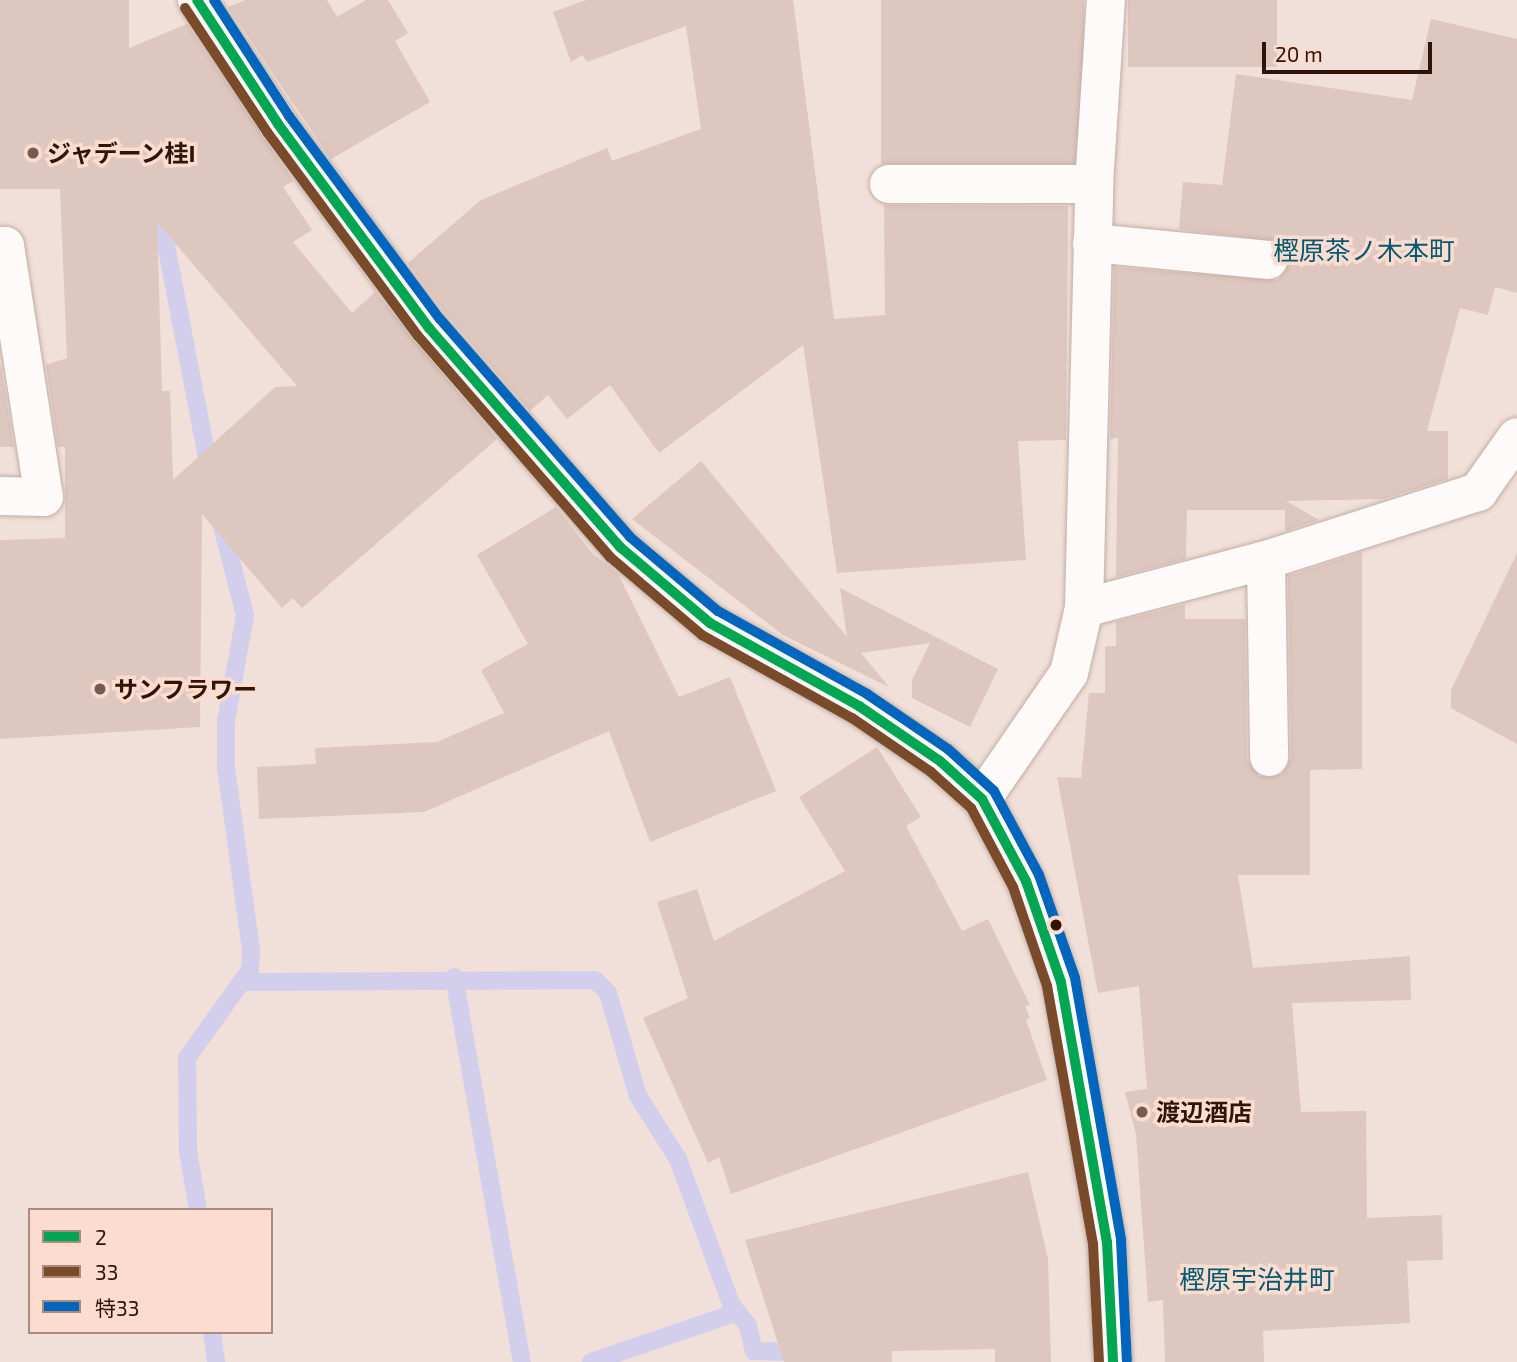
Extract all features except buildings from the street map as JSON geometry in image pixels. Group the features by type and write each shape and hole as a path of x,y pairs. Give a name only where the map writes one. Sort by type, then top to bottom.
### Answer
{"street":[{"path":"197,0 278,124 429,327 620,547 710,623 859,706 940,761 982,799 1026,881 1061,982 1107,1242 1113,1362"},
{"path":"982,799 1069,673 1084,608 1094,184 1106,0"},
{"path":"890,184 1094,184"},
{"path":"1092,243 1268,260"},
{"path":"0,246 5,246 44,496 0,496"},
{"path":"1084,608 1266,560 1478,492 1517,437"},
{"path":"1266,560 1269,757"}],"waterway":[{"path":"158,203 210,474"},
{"path":"198,1208 188,1151 187,1058 250,970 251,950 226,767 226,721 245,615 220,518"},
{"path":"454,977 522,1362"},
{"path":"242,982 595,980 608,993 638,1096 678,1159 731,1304 748,1326 754,1351 803,1352"},
{"path":"591,1362 738,1312"},
{"path":"212,1334 216,1362"}],"transit line":[{"name":"2","path":"197,0 278,124 429,328 620,547 710,623 859,706 940,761 982,799 1026,881 1061,982 1107,1242 1113,1362"},
{"name":"特33","path":"214,0 289,116 440,319 630,537 718,611 867,694 948,749 994,791 1039,875 1075,978 1121,1240 1127,1361"},
{"name":"33","path":"185,8 267,132 418,336 610,557 702,635 852,718 931,772 971,808 1013,887 1047,986 1093,1244 1099,1362"}],"place":[{"name":"ジャデーン桂I","path":"33,153"},
{"name":"サンフラワー","path":"100,689"},
{"name":"渡辺酒店","path":"1142,1112"}],"district":[{"name":"樫原茶ノ木本町","path":"1364,250"},
{"name":"樫原宇治井町","path":"1257,1279"}]}
